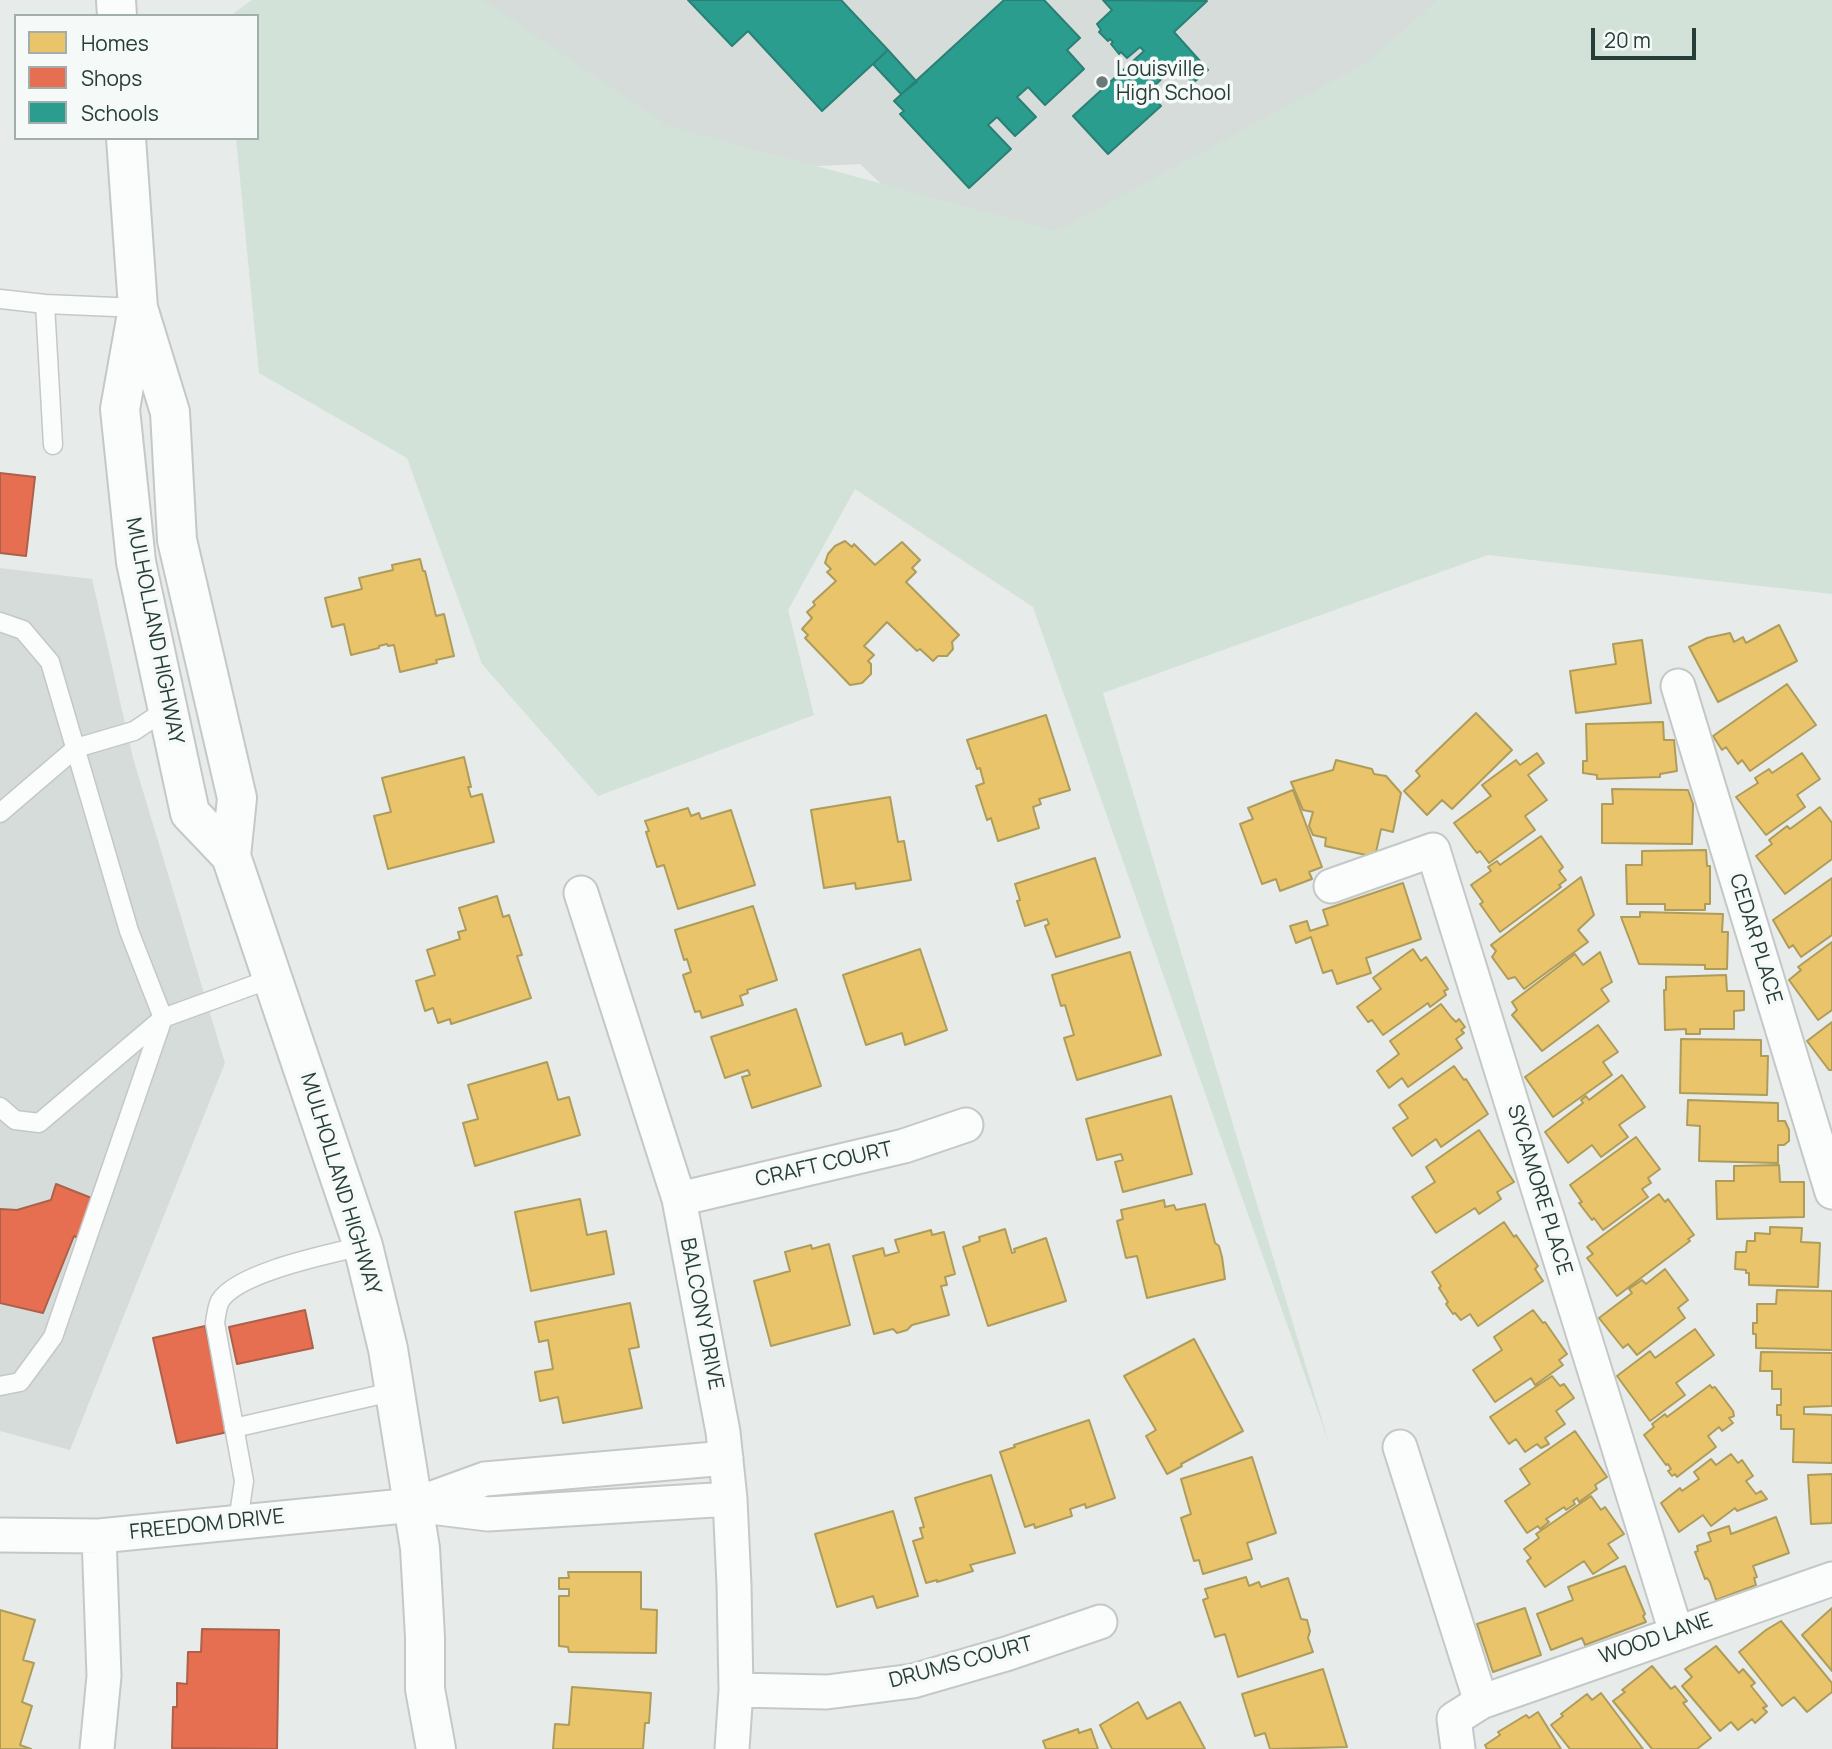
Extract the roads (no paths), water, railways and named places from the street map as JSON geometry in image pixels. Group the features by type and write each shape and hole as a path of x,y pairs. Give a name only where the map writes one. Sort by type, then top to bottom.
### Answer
{"main road":[{"name":"MULHOLLAND HIGHWAY","path":"126,140 138,308 170,412 177,540 237,798 231,856"},
{"name":"MULHOLLAND HIGHWAY","path":"138,308 120,410 136,562 190,813 231,856 363,1246 396,1391 414,1505 420,1548 425,1689 436,1749"},
{"name":"MULHOLLAND HIGHWAY","path":"407,1749 425,1689"}],"street":[{"name":"CEDAR PLACE","path":"1678,686 1832,1192"},
{"name":"SYCAMORE PLACE","path":"1331,886 1433,850 1676,1632"},
{"name":"BALCONY DRIVE","path":"581,893 680,1199 726,1458 730,1499 736,1690 732,1749"},
{"name":"CRAFT COURT","path":"680,1199 904,1146 966,1125"},
{"path":"1400,1447 1481,1702"},
{"name":"FREEDOM DRIVE","path":"414,1505 485,1479 726,1458"},
{"name":"FREEDOM DRIVE","path":"0,1535 99,1535 414,1505 488,1514 730,1499"},
{"path":"97,1749 104,1676 99,1535"},
{"name":"WOOD LANE","path":"1458,1749 1454,1719 1481,1702 1832,1578"},
{"name":"DRUMS COURT","path":"736,1690 827,1692 913,1681 1006,1654 1100,1622"}],"lane":[{"path":"0,299 138,308"},
{"path":"45,304 53,445"},
{"path":"0,622 23,630 50,662 129,931 163,1017 53,1337 20,1382 0,1386"},
{"path":"0,813 76,748 134,731 167,709"},
{"path":"0,1107 15,1120 39,1123 163,1017 273,978"},
{"path":"238,1522 244,1481 215,1323 219,1302 233,1289 261,1274 363,1246"},
{"path":"234,1429 396,1391"}],"place":[{"name":"Louisville High School","path":"1102,82"}]}
